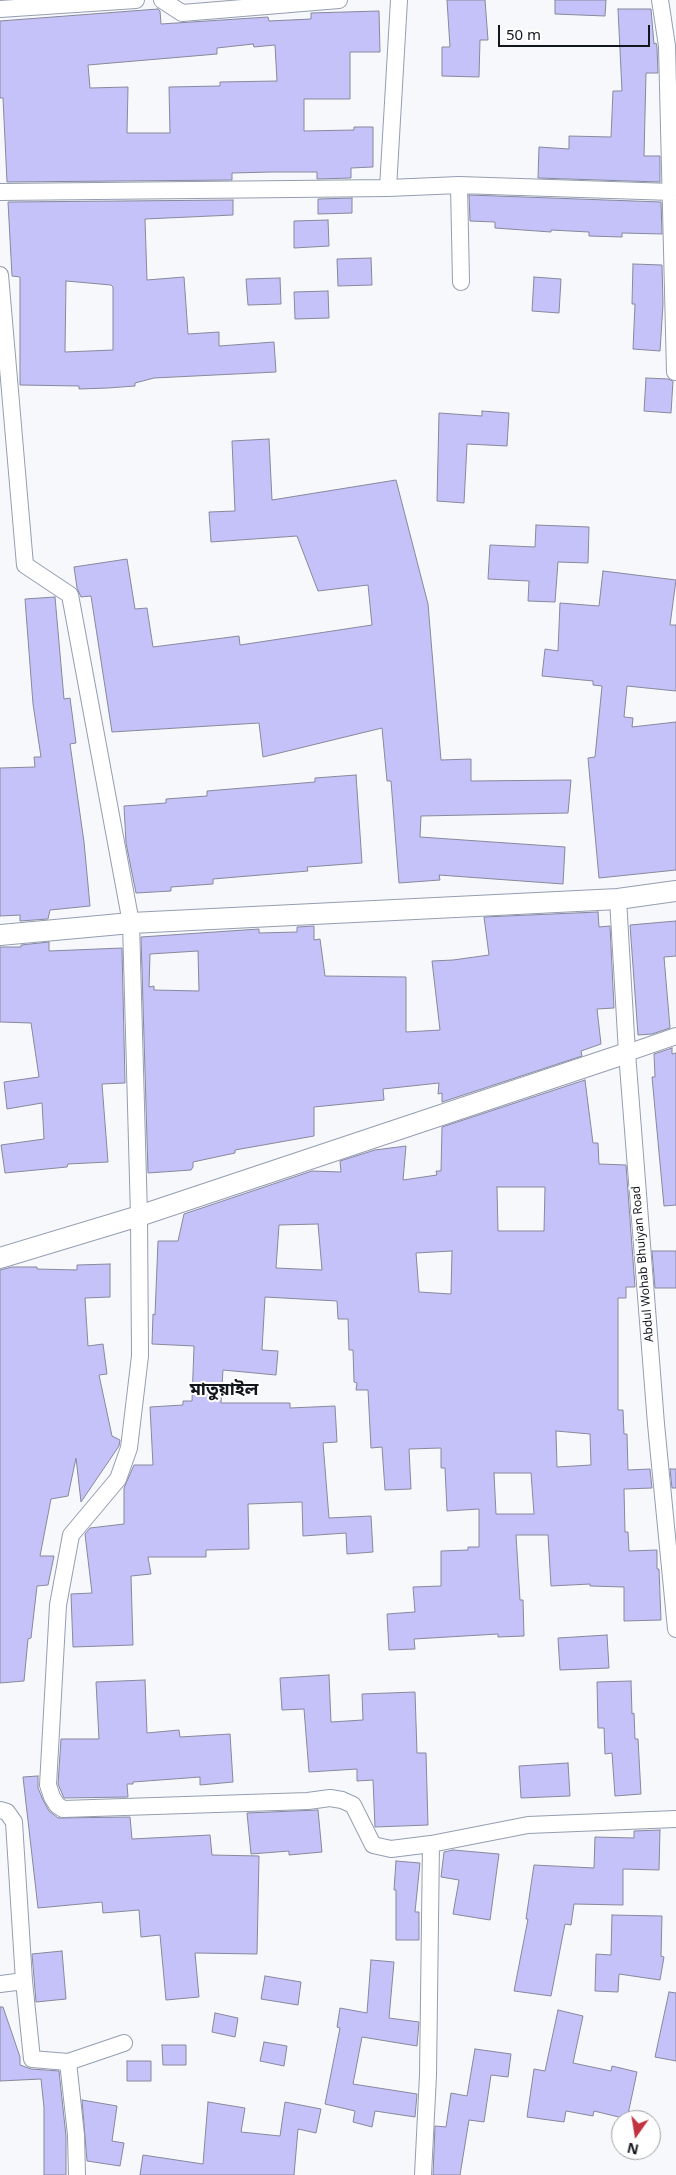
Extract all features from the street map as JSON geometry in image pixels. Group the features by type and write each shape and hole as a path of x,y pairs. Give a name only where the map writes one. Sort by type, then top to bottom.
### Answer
{"street":[{"path":"0,9 136,0"},
{"path":"162,0 180,7 339,0"},
{"path":"388,188 398,0"},
{"path":"660,0 666,46 672,192 675,372"},
{"path":"459,185 461,282"},
{"path":"0,192 388,188 459,185 672,192"},
{"path":"0,275 25,565 70,594 131,924 139,1216 140,1356 129,1448 118,1479 71,1535 58,1605 48,1785 52,1797 57,1805 63,1809 308,1801 330,1798 342,1800 353,1805 373,1845 392,1849 431,1844 528,1825 676,1819"},
{"path":"0,935 131,924 618,899 676,891"},
{"name":"Abdul Wohab Bhuiyan Road","path":"618,899 627,1053 656,1424 676,1629"},
{"path":"0,1258 139,1216 676,1036"},
{"path":"0,1810 7,1812 14,1822 24,1981 32,2058 68,2062 124,2043"},
{"path":"423,2175 428,2075 431,1844"},
{"path":"0,1984 24,1981"},
{"path":"68,2062 76,2135 77,2175"}],"building":[{"path":"447,0 485,0 488,40 480,40 479,77 442,76 442,47 450,47"},
{"path":"555,0 606,0 605,16 555,14"},
{"path":"158,9 160,11 161,24 268,17 269,21 311,19 311,13 379,11 380,52 350,52 350,99 304,99 304,131 354,130 354,127 373,127 373,167 351,168 351,178 317,179 317,172 271,172 232,173 232,180 7,182 3,98 0,98 0,21","holes":["253,44 254,47 275,45 277,81 220,82 220,86 169,87 170,133 127,133 128,87 90,88 88,65 217,54 217,48"]},
{"path":"618,9 651,9 654,44 656,43 657,47 658,73 646,73 644,156 660,156 660,182 538,178 539,147 569,149 569,136 611,137 613,91 622,91"},
{"path":"469,195 661,202 662,234 622,233 622,237 589,236 589,232 551,230 551,232 495,228 495,222 470,221"},
{"path":"352,198 352,213 318,214 318,199"},
{"path":"233,200 233,215 145,219 147,280 184,277 188,334 219,332 219,346 274,342 276,372 154,378 135,383 135,386 108,388 79,389 79,386 20,385 20,277 12,276 8,202","holes":["66,281 111,285 113,287 113,350 65,352"]},
{"path":"328,220 329,246 294,248 294,221"},
{"path":"371,258 372,285 338,286 337,259"},
{"path":"633,264 662,265 663,304 660,351 633,349 635,304 632,304"},
{"path":"534,277 561,279 559,313 532,311"},
{"path":"280,278 281,304 248,305 246,279"},
{"path":"328,291 329,318 295,319 294,292"},
{"path":"646,378 673,381 671,413 644,411"},
{"path":"482,411 509,413 507,446 467,444 464,503 437,501 439,413 482,416"},
{"path":"269,439 272,500 396,480 428,604 441,760 471,759 471,781 571,780 568,813 421,816 420,837 565,847 563,884 439,875 440,880 399,883 391,781 387,781 382,728 263,757 259,723 112,732 91,596 81,597 77,588 74,567 127,559 135,609 147,608 153,647 239,636 240,645 372,625 368,585 318,591 297,536 211,542 209,512 235,511 232,441"},
{"path":"536,525 589,527 588,563 558,562 555,602 528,601 529,581 488,579 490,545 535,547"},
{"path":"603,571 676,580 670,625 676,625 676,691 627,686 624,717 633,718 632,727 676,722 676,870 599,878 588,758 595,757 602,686 593,685 593,681 542,676 545,649 558,651 560,603 599,606"},
{"path":"55,597 64,699 70,698 76,743 70,744 84,842 90,906 50,910 48,919 20,921 20,915 0,916 0,768 35,767 34,757 41,757 33,704 25,599"},
{"path":"356,775 362,863 307,867 308,871 213,879 213,884 171,887 171,891 136,893 126,843 124,806 166,803 166,799 207,796 207,791 315,782 315,778"},
{"path":"598,912 599,927 610,926 614,1008 597,1009 601,1044 581,1051 582,1056 442,1102 442,1093 438,1094 439,1083 383,1089 384,1100 314,1107 314,1136 235,1150 235,1153 193,1162 191,1170 148,1173 141,937 259,929 259,933 297,932 297,927 314,926 314,940 320,939 325,976 406,977 406,1032 440,1030 432,961 489,955 484,917","holes":["198,951 199,991 154,990 154,986 149,987 150,954"]},
{"path":"676,921 676,956 664,957 670,1028 652,1034 638,1035 630,925"},
{"path":"49,942 49,951 122,948 125,1083 102,1084 108,1162 68,1164 67,1167 5,1173 1,1145 44,1139 42,1103 7,1109 4,1082 39,1077 31,1023 0,1022 0,947 21,947 21,945"},
{"path":"672,1048 672,1054 676,1053 676,1205 664,1206 652,1077 655,1077 654,1054"},
{"path":"585,1080 593,1143 598,1143 599,1164 626,1165 635,1287 626,1287 626,1298 618,1298 618,1410 623,1410 624,1434 627,1434 628,1470 650,1469 652,1488 624,1489 625,1532 628,1532 629,1551 657,1550 661,1620 624,1621 624,1587 590,1586 590,1584 551,1586 548,1535 516,1535 520,1600 523,1600 524,1636 498,1637 498,1634 414,1639 415,1649 389,1650 387,1614 415,1612 413,1587 441,1586 441,1551 468,1550 468,1547 479,1547 479,1509 447,1511 445,1468 441,1468 441,1448 409,1449 411,1489 385,1490 382,1447 371,1448 368,1390 356,1390 357,1383 354,1382 353,1350 349,1350 348,1319 338,1319 337,1301 265,1297 262,1350 278,1351 276,1375 223,1370 221,1403 290,1403 290,1408 335,1406 337,1442 323,1443 329,1518 371,1516 373,1552 347,1554 346,1533 303,1536 302,1502 248,1504 249,1549 206,1550 206,1557 148,1557 151,1574 131,1576 133,1645 73,1647 71,1594 92,1593 85,1534 90,1528 124,1524 124,1488 134,1465 153,1465 150,1407 183,1405 183,1401 192,1401 194,1346 152,1344 158,1241 178,1241 184,1214 312,1171 341,1172 340,1161 375,1150 406,1146 403,1180 437,1175 436,1171 441,1171 442,1127","holes":["497,1187 545,1187 544,1231 498,1231","318,1224 322,1270 276,1268 279,1225","452,1251 451,1294 419,1292 416,1253","556,1431 590,1434 591,1465 557,1467","494,1473 531,1473 534,1514 496,1514"]},
{"path":"652,1251 676,1251 676,1288 655,1288"},
{"path":"110,1264 110,1297 85,1298 88,1346 103,1344 107,1374 99,1375 112,1436 120,1440 119,1446 81,1502 76,1458 68,1496 51,1499 40,1556 54,1556 48,1585 37,1586 31,1638 28,1639 24,1681 0,1683 0,1270 12,1267 37,1267 37,1269 77,1270 77,1265"},
{"path":"670,1469 676,1469 676,1488 672,1488"},
{"path":"607,1635 609,1668 560,1670 558,1638"},
{"path":"329,1675 331,1722 363,1720 362,1694 415,1692 417,1753 426,1753 428,1825 375,1827 373,1780 357,1781 357,1769 309,1772 304,1709 282,1710 280,1678"},
{"path":"145,1680 147,1733 179,1730 180,1737 230,1734 233,1782 200,1785 200,1777 133,1782 133,1784 127,1784 128,1797 64,1798 58,1784 61,1739 99,1739 96,1682"},
{"path":"631,1681 632,1714 634,1713 635,1739 638,1739 641,1794 615,1796 612,1753 605,1754 604,1728 598,1728 597,1682"},
{"path":"568,1763 570,1796 521,1798 519,1766"},
{"path":"38,1776 38,1788 43,1800 49,1811 58,1818 130,1817 132,1839 210,1835 212,1855 259,1856 257,1954 195,1953 199,1997 166,2000 160,1935 141,1937 139,1910 103,1913 102,1902 38,1908 23,1777"},
{"path":"318,1810 322,1852 289,1855 289,1851 251,1854 247,1813"},
{"path":"660,1830 659,1870 623,1869 623,1905 574,1904 571,1925 565,1924 551,1996 514,1991 528,1919 526,1919 534,1865 594,1868 595,1837 634,1838 634,1831"},
{"path":"453,1850 499,1854 490,1920 453,1914 459,1880 441,1877 444,1852"},
{"path":"396,1861 420,1863 415,1912 419,1912 419,1940 396,1940 396,1890 394,1890"},
{"path":"612,1915 662,1916 661,1956 664,1957 660,1980 619,1974 618,1992 595,1991 596,1954 611,1955"},
{"path":"62,1951 66,1999 36,2002 32,1954"},
{"path":"371,1960 394,1962 389,2018 419,2022 417,2046 362,2037 353,2084 417,2094 415,2117 375,2111 372,2127 353,2122 355,2111 325,2104 340,2028 337,2027 340,2008 367,2013"},
{"path":"265,1976 301,1982 298,2005 261,1999"},
{"path":"669,1992 676,1993 676,2061 655,2057"},
{"path":"0,2007 3,2007 20,2057 20,2065 31,2069 59,2071 66,2136 66,2175 44,2175 44,2108 41,2079 0,2081"},
{"path":"558,2010 583,2016 573,2063 611,2071 612,2066 637,2072 629,2110 611,2110 611,2115 594,2111 593,2116 566,2111 564,2122 527,2117 534,2069 545,2071"},
{"path":"215,2013 238,2018 235,2037 212,2032"},
{"path":"264,2042 287,2046 284,2066 260,2061"},
{"path":"162,2045 186,2045 186,2065 163,2065"},
{"path":"475,2049 511,2054 508,2077 491,2075 484,2122 469,2120 460,2175 433,2175 435,2126 446,2127 451,2093 467,2096"},
{"path":"127,2061 151,2061 151,2081 127,2081"},
{"path":"82,2100 117,2106 112,2141 124,2143 120,2166 87,2161"},
{"path":"208,2102 245,2108 241,2132 280,2136 285,2102 321,2109 316,2133 298,2129 294,2175 140,2175 143,2155 203,2164"}],"district":[{"name":"মাতুয়াইল","path":"224,1390"}]}
